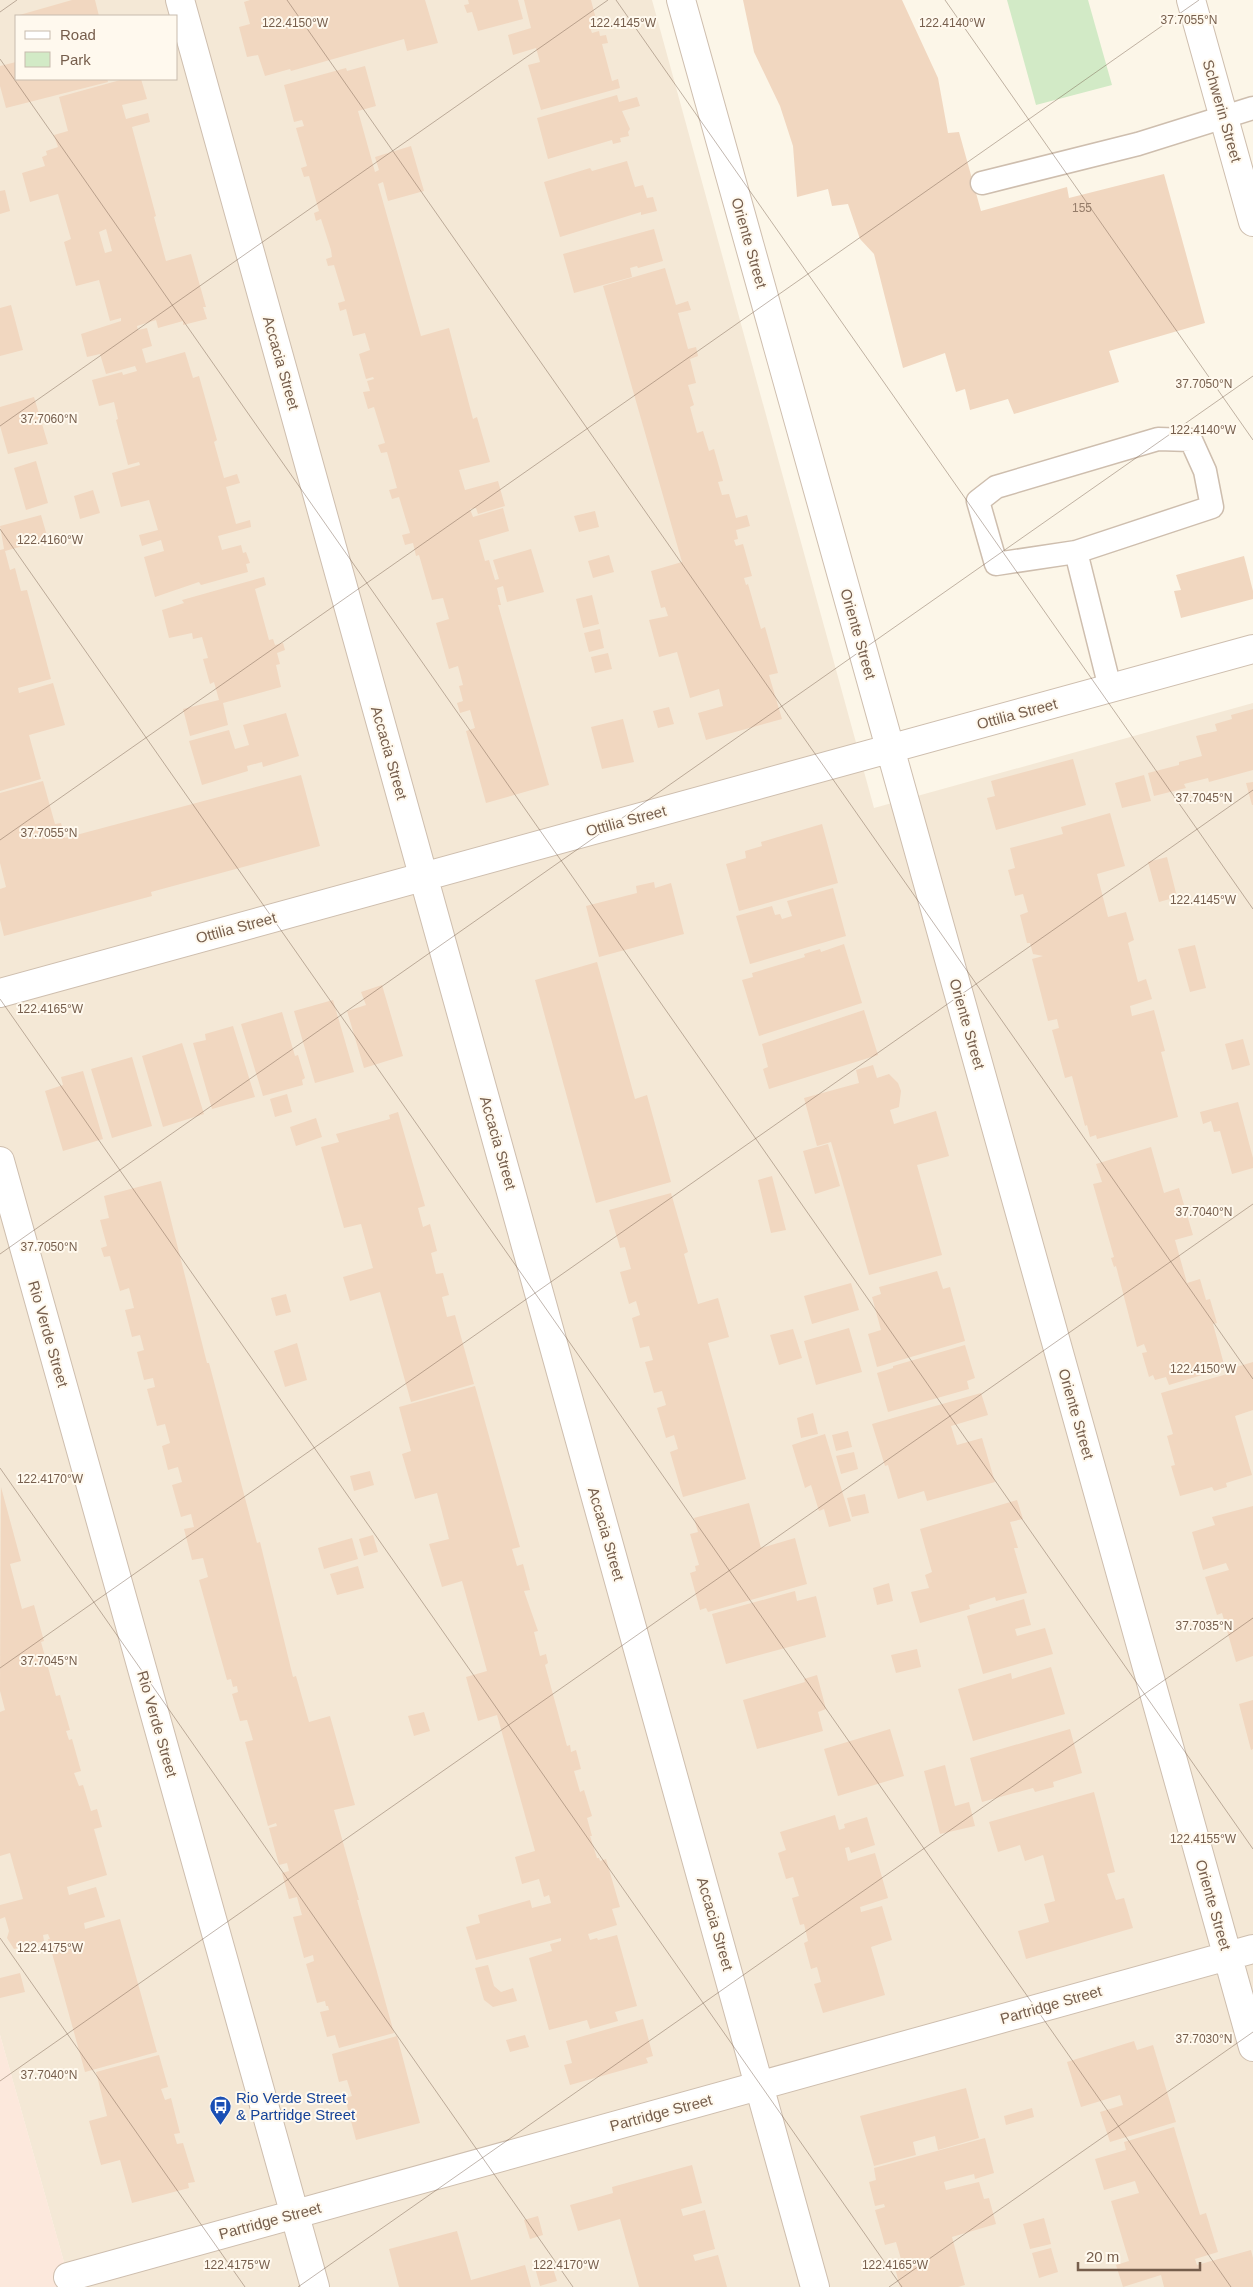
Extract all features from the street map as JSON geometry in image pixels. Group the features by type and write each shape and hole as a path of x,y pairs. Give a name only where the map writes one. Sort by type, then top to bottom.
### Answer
{"street":[{"name":"Accacia Street","path":"180,0 815,2287"},
{"name":"Oriente Street","path":"681,0 890,749 1240,1953 1253,2047"},
{"name":"Schwerin Street","path":"1191,0 1253,222"},
{"name":"Ottilia Street","path":"0,993 1253,649"},
{"name":"Rio Verde Street","path":"0,1160 315,2287"},
{"name":"Partridge Street","path":"68,2277 1240,1953"}],"lane":[{"path":"982,183 1138,144 1253,108"},
{"path":"1158,439 1191,440 1205,471 1212,508 1076,552 996,564 978,501 996,487 1158,439"},
{"path":"1076,552 1110,688"}],"shaded area":[{"path":"0,0 652,0 874,808 1253,703 1253,2287 71,2287 0,2035"},
{"path":"0,2035 71,2287 0,2287"}],"green space":[{"path":"1007,0 1088,0 1112,85 1036,105"}],"building":[{"path":"72,0 95,0 99,15 20,15"},
{"path":"250,0 425,0 438,43 407,51 404,39 291,71 290,69 265,76 258,55 247,57 239,27 250,24 244,2"},
{"path":"468,0 518,0 523,19 478,31 472,12 467,13 464,5 469,4"},
{"path":"524,0 591,0 597,23 589,25 592,33 599,31 600,36 606,35 608,43 602,44 612,81 618,79 620,88 541,110 528,65 540,62 536,48 513,55 508,35 531,28"},
{"path":"743,0 902,0 938,78 948,133 959,132 981,211 1067,187 1069,198 1164,174 1205,323 1109,351 1119,382 1014,414 1008,399 970,410 965,389 956,392 945,353 903,368 874,254 860,239 848,204 832,206 828,189 797,197 793,146 780,106 754,52"},
{"path":"15,62 15,80 107,80 108,82 6,108 0,86 0,66"},
{"path":"365,66 376,106 358,111 375,172 379,170 375,157 411,146 424,191 388,201 383,182 378,184 421,336 449,328 473,419 477,417 490,462 459,470 465,490 498,481 505,506 478,514 476,508 470,509 473,517 503,508 509,531 479,540 485,561 489,560 495,580 499,579 493,560 531,549 544,592 507,602 503,586 497,588 501,605 498,605 549,785 486,803 466,731 475,728 470,710 460,713 457,703 463,701 459,686 463,685 458,666 449,669 436,623 449,619 443,598 432,600 419,555 416,556 413,543 405,545 402,535 410,533 399,497 392,499 389,490 397,488 387,452 381,453 378,445 385,443 374,407 368,409 363,392 370,391 367,381 374,379 373,377 366,379 359,354 370,350 365,333 353,336 346,309 340,311 338,303 345,301 334,265 328,266 326,259 332,257 331,250 321,219 316,221 314,213 319,211 309,176 304,177 301,168 307,166 296,128 304,126 302,120 294,122 284,85 346,68 347,71"},
{"path":"120,80 141,80 147,99 122,105 126,119 148,113 150,122 132,127 166,261 191,254 206,307 203,307 207,319 183,325 183,321 158,328 156,320 137,326 138,330 147,328 152,346 142,349 146,363 185,352 193,378 199,376 217,440 214,442 224,478 237,474 240,483 226,487 236,524 250,520 251,527 218,536 222,550 241,545 243,553 246,552 250,563 246,564 248,572 201,585 199,582 155,597 144,557 164,551 161,540 142,546 139,535 158,530 149,500 121,507 112,473 140,465 139,462 128,465 116,420 118,419 114,402 99,406 92,380 122,372 123,375 137,371 135,366 106,374 100,354 87,357 81,334 121,321 121,318 110,321 99,280 76,286 64,242 71,239 58,194 30,202 22,173 45,166 42,157 47,155 46,151 58,147 54,135 68,131 59,97","holes":["106,229 112,251 105,253 99,232"]},
{"path":"617,95 619,102 637,97 640,106 622,111 630,129 628,132 629,136 620,138 621,142 613,144 612,140 548,159 537,118"},
{"path":"627,161 635,187 643,185 647,198 653,197 657,211 641,215 641,212 560,237 544,182 590,168 592,171"},
{"path":"5,190 10,211 0,214 0,191"},
{"path":"654,229 663,261 638,268 637,266 630,268 632,277 574,293 563,254"},
{"path":"665,268 676,305 688,301 691,310 678,313 688,349 696,347 698,356 690,359 696,383 688,385 694,405 690,407 697,433 703,431 709,451 714,449 723,481 718,482 722,495 729,494 736,518 747,515 750,526 736,530 738,539 734,540 736,546 743,544 752,576 744,578 746,585 748,584 761,629 765,627 778,673 769,675 782,719 706,740 698,713 723,706 719,689 690,698 677,652 659,657 649,620 668,616 665,607 661,608 651,571 682,562 603,286"},
{"path":"11,305 23,350 0,356 0,308"},
{"path":"34,397 48,444 8,454 0,426 0,407"},
{"path":"36,461 48,503 26,510 14,468"},
{"path":"93,490 100,513 80,519 74,496"},
{"path":"595,511 599,527 579,532 574,516"},
{"path":"41,515 48,539 5,551 10,570 15,568 21,591 27,590 51,679 18,688 19,693 53,683 65,725 29,735 41,779 0,791 0,550 4,549 0,526"},
{"path":"609,555 614,572 593,578 588,561"},
{"path":"1244,556 1253,591 1253,599 1181,618 1174,591 1181,590 1176,575"},
{"path":"264,577 266,585 255,589 269,640 273,639 275,645 283,643 285,650 277,653 280,664 276,665 281,687 223,703 228,725 190,736 183,709 219,700 214,682 210,684 203,659 208,658 202,637 193,639 192,633 169,638 162,610 184,603 182,600"},
{"path":"592,595 599,624 583,628 576,599"},
{"path":"600,629 604,648 589,652 584,633"},
{"path":"608,653 612,669 595,673 591,657"},
{"path":"669,707 674,724 658,728 653,711"},
{"path":"1253,709 1253,770 1209,782 1208,778 1184,784 1186,788 1154,796 1148,773 1179,765 1179,762 1202,756 1196,736 1217,731 1215,724 1232,719 1231,715"},
{"path":"286,713 299,756 263,767 262,762 247,766 248,771 202,785 189,741 229,730 235,749 249,745 243,725"},
{"path":"623,719 634,762 602,769 591,727"},
{"path":"1073,759 1086,805 996,830 987,798 995,796 991,781"},
{"path":"301,775 320,846 151,892 152,896 4,936 0,920 0,889 6,887 0,863 0,793 43,781 55,824 61,823 65,838"},
{"path":"1144,775 1151,801 1122,808 1115,783"},
{"path":"1253,782 1253,805 1252,805 1246,783"},
{"path":"1110,813 1125,866 1097,874 1108,917 1126,912 1134,940 1128,943 1138,982 1146,979 1152,999 1130,1006 1132,1016 1154,1010 1165,1051 1161,1052 1178,1117 1097,1139 1096,1135 1090,1137 1087,1125 1085,1126 1072,1076 1065,1078 1052,1030 1059,1028 1057,1019 1048,1021 1032,959 1043,956 1033,954 1030,943 1027,943 1020,915 1028,912 1023,894 1015,896 1008,870 1015,868 1010,848 1063,834 1061,827"},
{"path":"822,824 838,883 739,911 726,864 746,858 745,851 762,846 761,842"},
{"path":"1167,857 1177,897 1159,902 1148,862"},
{"path":"654,882 655,888 671,883 684,934 599,957 586,906 637,893 636,886"},
{"path":"833,888 846,936 750,964 736,916 772,906 775,915 780,914 782,919 792,916 787,901"},
{"path":"844,944 862,1003 759,1036 742,980 753,977 752,973 805,957 804,954 820,949 821,952"},
{"path":"1195,945 1206,988 1190,992 1178,949"},
{"path":"597,962 635,1099 647,1095 671,1182 596,1203 535,980"},
{"path":"382,985 403,1056 364,1068 347,1011 366,1005 361,992"},
{"path":"333,1000 354,1072 315,1083 294,1011"},
{"path":"864,1010 878,1055 769,1089 763,1069 768,1067 762,1044"},
{"path":"282,1012 295,1056 298,1055 305,1078 302,1080 303,1085 263,1096 241,1024"},
{"path":"233,1026 255,1097 212,1109 193,1043 206,1040 205,1034"},
{"path":"1243,1039 1250,1065 1232,1070 1225,1044"},
{"path":"182,1043 204,1114 163,1127 142,1056"},
{"path":"132,1057 152,1126 112,1138 91,1069"},
{"path":"873,1065 877,1078 889,1074 898,1083 901,1091 899,1107 890,1110 894,1124 936,1111 949,1156 917,1165 942,1255 869,1275 831,1142 817,1146 804,1098 859,1083 856,1070"},
{"path":"83,1071 103,1139 63,1151 45,1091 63,1085 61,1077"},
{"path":"287,1094 292,1112 275,1117 270,1099"},
{"path":"1238,1102 1253,1158 1253,1168 1232,1174 1220,1131 1214,1132 1211,1121 1203,1124 1200,1112"},
{"path":"398,1112 425,1206 418,1208 423,1227 430,1224 437,1251 431,1253 436,1274 443,1273 449,1295 442,1297 447,1317 455,1315 474,1384 411,1402 380,1292 350,1301 343,1277 373,1268 361,1224 344,1228 321,1147 339,1142 336,1134 390,1119 389,1115"},
{"path":"316,1118 322,1137 296,1146 290,1127"},
{"path":"828,1144 840,1186 815,1194 803,1151"},
{"path":"1151,1147 1164,1193 1179,1188 1193,1235 1175,1240 1187,1283 1200,1279 1206,1300 1210,1299 1217,1323 1213,1324 1225,1368 1169,1385 1166,1377 1155,1380 1153,1375 1149,1377 1142,1353 1147,1352 1144,1344 1137,1347 1116,1266 1114,1267 1111,1258 1114,1257 1093,1184 1102,1182 1096,1164"},
{"path":"772,1176 786,1230 771,1233 758,1180"},
{"path":"161,1181 207,1363 209,1363 257,1543 260,1542 293,1677 296,1676 309,1722 330,1716 355,1805 334,1810 394,2033 339,2048 335,2035 327,2037 320,2012 329,2010 328,2006 326,2006 325,2001 317,2003 306,1964 314,1961 313,1955 304,1958 293,1917 302,1915 297,1897 289,1899 282,1873 289,1871 287,1863 279,1865 269,1828 277,1826 276,1823 268,1826 245,1742 253,1740 247,1720 240,1721 232,1694 238,1692 237,1686 233,1687 231,1679 227,1680 199,1580 208,1577 203,1558 192,1560 184,1529 194,1527 191,1514 181,1517 172,1485 182,1482 178,1467 168,1470 162,1446 170,1443 165,1424 157,1426 147,1389 155,1387 153,1378 144,1380 137,1352 144,1350 140,1335 132,1337 125,1310 134,1308 129,1288 120,1291 110,1256 104,1257 101,1248 107,1246 100,1220 109,1218 104,1196"},
{"path":"671,1193 688,1252 684,1254 698,1304 718,1298 729,1337 708,1343 746,1479 683,1497 670,1452 678,1449 674,1435 666,1438 657,1408 666,1405 662,1391 654,1393 645,1362 653,1360 649,1346 640,1348 632,1318 640,1315 636,1301 629,1304 620,1272 631,1269 625,1247 620,1248 609,1210"},
{"path":"937,1271 943,1289 950,1287 965,1341 877,1367 868,1334 881,1330 872,1297 881,1294 879,1287"},
{"path":"851,1283 859,1310 812,1324 804,1296"},
{"path":"286,1294 291,1312 276,1316 271,1298"},
{"path":"849,1328 862,1372 816,1385 804,1341"},
{"path":"793,1329 802,1358 779,1365 770,1335"},
{"path":"297,1343 307,1380 285,1387 274,1351"},
{"path":"965,1345 975,1378 967,1381 969,1389 888,1412 877,1373 893,1368 893,1366"},
{"path":"1253,1362 1253,1410 1235,1416 1252,1475 1226,1483 1227,1487 1214,1491 1212,1487 1180,1496 1171,1466 1175,1465 1167,1436 1173,1434 1161,1393 1227,1374 1226,1370"},
{"path":"475,1386 520,1547 512,1549 517,1566 523,1564 530,1590 524,1591 538,1631 534,1632 540,1656 546,1654 548,1663 545,1665 567,1746 570,1745 571,1752 576,1750 581,1769 574,1771 580,1792 584,1790 592,1816 587,1818 592,1836 590,1836 597,1858 600,1861 606,1859 620,1907 612,1909 617,1925 588,1934 590,1940 617,1935 637,2006 615,2012 618,2021 590,2029 587,2020 549,2030 529,1958 552,1951 550,1944 561,1941 561,1938 476,1960 466,1927 480,1923 478,1915 530,1900 532,1908 551,1903 549,1895 544,1897 539,1879 522,1884 515,1857 535,1851 497,1715 478,1721 466,1677 487,1671 462,1581 442,1587 429,1544 449,1539 437,1493 415,1499 402,1454 411,1451 399,1407"},
{"path":"981,1393 988,1415 951,1426 957,1445 982,1438 995,1482 927,1501 924,1491 898,1499 888,1465 885,1466 872,1424"},
{"path":"813,1413 818,1434 801,1438 797,1418"},
{"path":"848,1431 852,1447 836,1451 832,1435"},
{"path":"825,1434 851,1521 829,1527 824,1509 819,1511 811,1485 805,1488 792,1445"},
{"path":"854,1452 858,1469 841,1474 836,1456"},
{"path":"370,1471 374,1485 354,1491 350,1476"},
{"path":"1,1487 21,1561 10,1564 22,1609 34,1605 44,1641 41,1642 56,1696 60,1695 70,1730 66,1731 69,1740 72,1739 81,1771 74,1773 79,1786 83,1785 91,1811 97,1809 102,1827 94,1829 107,1875 67,1887 69,1895 96,1887 105,1917 84,1923 85,1929 120,1919 157,2052 85,2072 48,1934 43,1935 44,1941 14,1949 7,1938 9,1931 5,1917 0,1919 0,1905 23,1899 10,1853 0,1856 0,1712 5,1710 0,1691"},
{"path":"865,1494 869,1513 852,1517 847,1498"},
{"path":"1017,1500 1023,1519 1010,1522 1018,1548 1014,1548 1027,1593 996,1601 995,1597 969,1605 970,1609 920,1623 911,1592 929,1588 925,1575 932,1572 920,1529"},
{"path":"749,1503 761,1548 795,1538 807,1584 708,1612 706,1608 700,1610 690,1573 696,1571 695,1566 699,1565 690,1534 698,1532 694,1518"},
{"path":"1253,1506 1253,1656 1236,1662 1222,1613 1217,1615 1205,1577 1229,1570 1226,1563 1203,1570 1192,1532 1215,1525 1212,1517"},
{"path":"373,1535 378,1552 364,1556 359,1539"},
{"path":"352,1538 358,1559 324,1569 318,1548"},
{"path":"358,1566 364,1588 337,1595 330,1574"},
{"path":"889,1583 893,1601 877,1605 873,1588"},
{"path":"795,1591 797,1601 816,1596 826,1637 726,1664 712,1614"},
{"path":"1024,1599 1031,1625 1015,1629 1017,1636 1045,1628 1053,1654 983,1674 967,1616"},
{"path":"917,1649 921,1667 896,1673 891,1655"},
{"path":"1051,1667 1065,1714 973,1741 958,1689 1011,1673 1012,1679"},
{"path":"817,1675 826,1709 818,1712 823,1731 757,1749 743,1700 805,1682 804,1679"},
{"path":"1253,1700 1253,1749 1251,1750 1239,1704"},
{"path":"424,1712 430,1731 414,1736 408,1716"},
{"path":"890,1729 904,1776 838,1796 824,1749"},
{"path":"1070,1729 1082,1773 1053,1782 1054,1787 1035,1792 1033,1788 982,1802 970,1758"},
{"path":"945,1765 955,1806 969,1802 975,1826 940,1834 924,1771"},
{"path":"1094,1792 1115,1872 1107,1874 1116,1900 1124,1898 1133,1928 1026,1959 1018,1931 1049,1922 1044,1904 1055,1901 1043,1855 1025,1861 1020,1845 998,1852 989,1822"},
{"path":"835,1815 839,1830 845,1828 844,1824 867,1817 875,1845 851,1853 849,1847 845,1848 848,1861 875,1853 888,1898 860,1907 861,1912 882,1906 892,1940 871,1947 885,1995 823,2013 814,1984 821,1982 817,1967 811,1969 804,1943 808,1941 804,1924 800,1925 792,1898 799,1896 793,1877 786,1879 778,1853 786,1850 780,1832"},
{"path":"488,1965 494,1986 501,1992 513,1988 517,2001 493,2007 484,2000 475,1968"},
{"path":"20,1973 25,1992 0,1998 0,1978"},
{"path":"643,2019 653,2056 646,2058 648,2063 570,2085 564,2065 572,2063 566,2041"},
{"path":"525,2035 529,2047 510,2052 506,2040"},
{"path":"397,2036 420,2123 356,2140 345,2098 352,2096 347,2080 339,2082 332,2054"},
{"path":"1134,2041 1137,2050 1153,2045 1176,2122 1110,2142 1100,2112 1123,2105 1120,2095 1081,2107 1067,2062"},
{"path":"159,2055 168,2087 161,2089 165,2100 171,2098 180,2133 174,2134 177,2144 183,2143 195,2182 188,2183 189,2188 132,2203 120,2160 101,2165 89,2121 107,2116 96,2072"},
{"path":"966,2088 979,2138 938,2150 935,2136 913,2142 916,2155 874,2166 860,2116"},
{"path":"1032,2108 1034,2117 1006,2125 1004,2116"},
{"path":"1174,2127 1200,2215 1206,2213 1218,2252 1195,2259 1197,2265 1251,2250 1253,2258 1253,2287 1164,2287 1161,2275 1123,2287 1116,2265 1129,2261 1111,2201 1139,2193 1135,2181 1104,2190 1095,2159 1126,2150 1124,2142"},
{"path":"985,2138 994,2173 975,2179 974,2174 944,2182 946,2190 979,2182 984,2199 989,2198 996,2224 952,2237 965,2285 958,2287 900,2287 895,2268 903,2266 896,2242 885,2245 875,2210 885,2207 884,2204 875,2206 869,2182 876,2180 874,2168"},
{"path":"692,2165 702,2203 681,2209 683,2216 705,2210 715,2249 693,2255 695,2261 718,2255 727,2287 639,2287 620,2219 578,2231 570,2205 613,2193 612,2187"},
{"path":"538,2216 543,2235 530,2239 524,2220"},
{"path":"1044,2218 1051,2244 1030,2249 1023,2224"},
{"path":"457,2231 471,2280 525,2265 531,2287 399,2287 389,2249"},
{"path":"1051,2248 1058,2272 1039,2278 1032,2253"},
{"path":"550,2259 557,2281 540,2286 534,2264"}],"place":[{"name":"Rio Verde Street & Partridge Street","path":"220,2126"}]}
